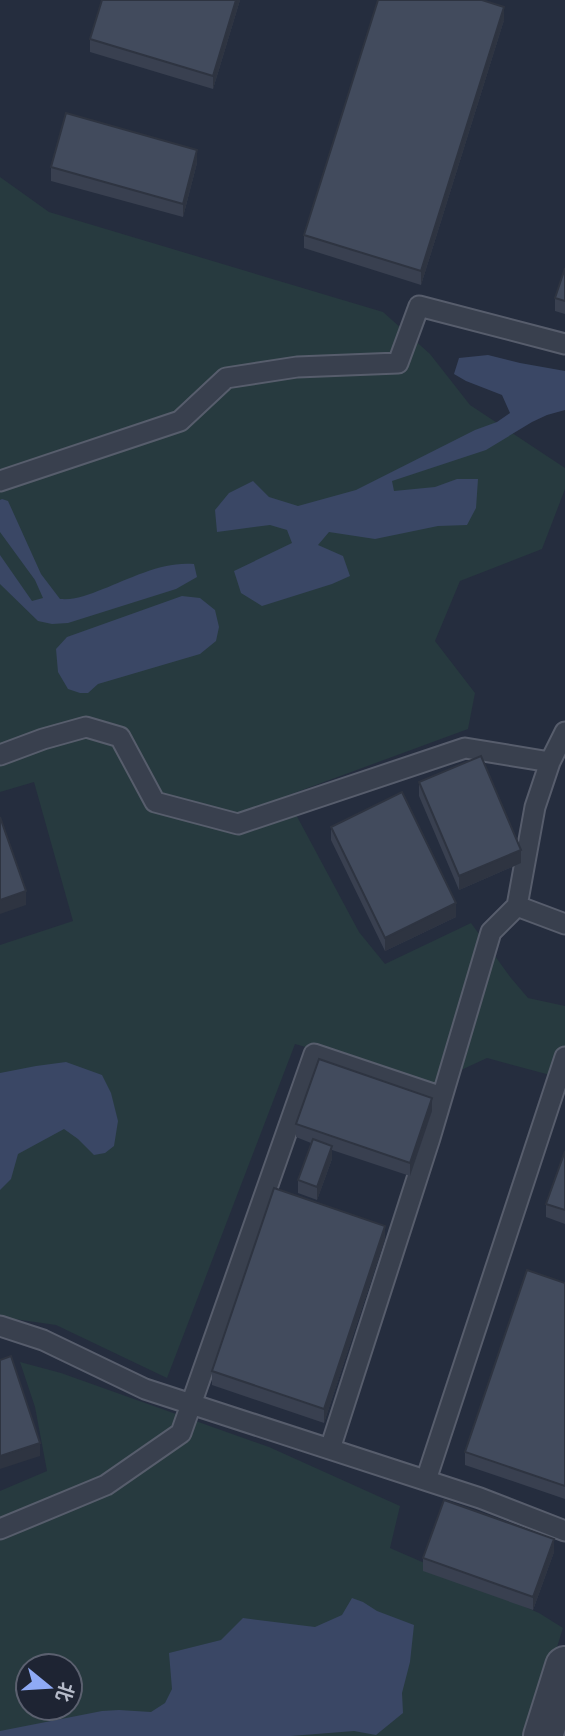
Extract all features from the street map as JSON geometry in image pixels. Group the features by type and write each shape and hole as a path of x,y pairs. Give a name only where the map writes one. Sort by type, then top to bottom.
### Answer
{"street":[{"path":"543,1736 565,1667"}],"lane":[{"path":"0,481 180,421 226,378 297,367 398,363 419,306 565,344"},
{"path":"0,755 86,727 120,737 155,802 238,824 466,748 550,762"},
{"path":"330,1449 442,1097 491,932 517,906 535,807 550,762 565,732"},
{"path":"517,906 565,924"},
{"path":"0,1529 106,1485 181,1433 314,1055 442,1097"},
{"path":"426,1480 565,1057"},
{"path":"0,1326 43,1340 145,1389 480,1498 565,1531"}],"green space":[{"path":"0,177 49,212 383,312 430,354 470,405 565,468 565,489 542,549 460,581 435,641 475,693 468,729 286,796 359,932 385,964 471,923 528,998 565,1006 565,1079 487,1058 433,1083 295,1044 167,1378 56,1325 0,1317 0,945 73,921 34,782 0,792"},
{"path":"20,1362 61,1373 269,1447 400,1506 390,1548 539,1613 563,1628 529,1736 0,1736 0,1491 47,1471 35,1407"}],"water":[{"path":"488,355 565,371 565,410 532,422 486,450 392,481 394,491 435,487 457,479 478,479 476,508 467,525 438,526 375,539 329,532 318,545 343,556 350,576 262,606 241,593 234,571 292,543 287,530 270,525 217,532 215,510 229,493 253,481 269,497 298,506 356,490 475,430 497,422 510,413 502,395 454,374 459,358"},
{"path":"2,499 8,501 41,574 60,599 82,597 147,571 171,565 194,564 197,577 176,589 68,623 38,621 0,584 0,555 32,601 43,598 35,580 0,532"},
{"path":"182,596 200,598 215,610 219,627 216,641 200,654 98,684 88,693 68,689 58,672 56,649 67,637"},
{"path":"66,1062 102,1075 111,1093 118,1121 114,1146 105,1153 94,1155 64,1129 18,1154 11,1179 0,1190 0,1073"},
{"path":"352,1598 414,1625 410,1662 402,1693 403,1713 376,1735 354,1731 291,1736 0,1736 0,1731 46,1722 84,1722 84,1715 102,1711 151,1712 165,1703 172,1689 169,1653 221,1640 243,1618 315,1627 342,1615"}],"building":[{"path":"102,0 236,0 213,76 90,39"},
{"path":"378,0 482,0 504,7 421,271 304,235"},
{"path":"66,113 197,150 183,204 51,167"},
{"path":"565,268 565,301 555,298"},
{"path":"481,756 521,850 459,876 419,782"},
{"path":"402,792 456,903 385,938 331,827"},
{"path":"0,817 26,891 0,900"},
{"path":"319,1059 432,1098 410,1163 296,1124"},
{"path":"313,1139 332,1146 317,1187 298,1180"},
{"path":"565,1151 565,1210 546,1204"},
{"path":"274,1188 385,1226 324,1409 212,1371"},
{"path":"527,1270 565,1283 565,1486 465,1452"},
{"path":"11,1356 40,1443 0,1456 0,1360"},
{"path":"444,1500 554,1539 533,1597 423,1558"}]}
